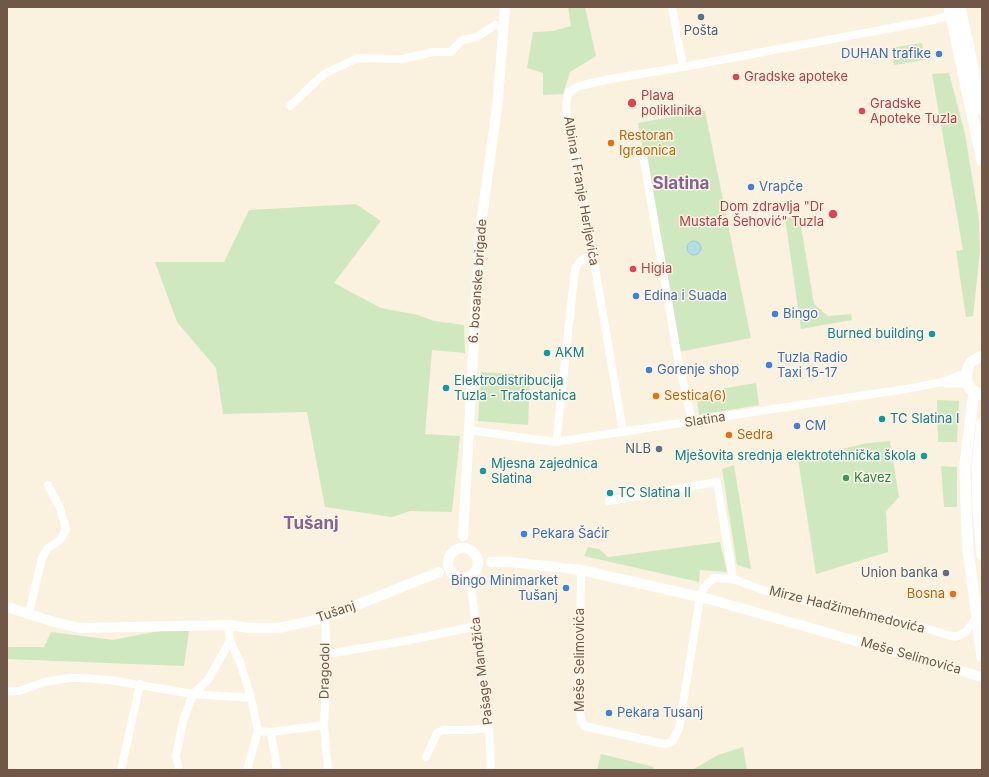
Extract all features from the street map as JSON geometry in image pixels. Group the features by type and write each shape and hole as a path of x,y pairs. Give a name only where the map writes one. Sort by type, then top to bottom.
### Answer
{"main road":[{"path":"955,10 982,110"},
{"path":"955,10 982,161"},
{"path":"982,355 971,362 966,373 974,391 965,464 968,550 982,657"},
{"path":"982,423 977,464 978,509 982,555"}],"street":[{"name":"6. bosanske brigade","path":"463,536 480,232 498,99 502,26 505,7"},
{"path":"672,7 683,67"},
{"name":"Albina i Franje Herljevića","path":"622,432 593,255 567,117 566,104 569,92 579,86 610,79 683,67 934,20 955,10"},
{"path":"290,106 324,74 358,58 402,59 434,52 451,52 462,40 477,37 495,25 502,26"},
{"path":"643,155 678,359 692,422"},
{"path":"555,442 576,269 580,261 593,255"},
{"name":"Slatina","path":"468,430 555,442 692,422 942,382 966,373"},
{"name":"Slatina","path":"942,382 974,391"},
{"path":"609,501 717,482 733,579"},
{"path":"29,613 42,558 48,548 60,540 66,529 60,508 48,485"},
{"path":"439,572 448,561 452,553 456,550 463,536"},
{"path":"463,536 478,565 476,572"},
{"path":"456,550 465,548 492,562"},
{"path":"448,561 450,570 453,574"},
{"path":"439,572 453,574 461,578 471,576 492,562"},
{"name":"Meše Selimovića","path":"492,562 511,562 581,570 700,597 839,635 982,677"},
{"name":"Meše Selimovića","path":"581,570 580,715 583,724 593,728 664,744 672,742 679,729 700,597"},
{"name":"Tušanj","path":"7,606 54,622 80,628 228,625 249,628 278,628 325,618 439,572"},
{"name":"Pašage Mandžića","path":"476,572 471,586 478,626 489,728 491,770"},
{"name":"Mirze Hadžimehmedovića","path":"700,597 704,587 714,578 733,579 763,590 815,604 897,620 954,637 966,632 976,618"},
{"name":"Dragodol","path":"325,618 327,654 324,725 328,770"},
{"path":"228,625 230,641 240,662 258,731 247,770"},
{"path":"327,654 405,641 478,626"},
{"path":"179,770 176,756 183,721 193,694 208,680 230,641"},
{"path":"7,691 19,691 45,682 69,678 108,680 140,684 193,694 250,698"},
{"path":"121,770 140,684"},
{"path":"258,731 271,732 324,725"},
{"path":"426,757 437,733 443,730 489,728"},
{"path":"271,732 277,770"}],"green space":[{"path":"568,7 585,7 596,56 570,72 563,94 543,95 543,73 527,68 533,32 553,31 571,26"},
{"path":"922,43 925,60 894,65 891,48"},
{"path":"949,73 965,134 979,219 980,252 973,316 966,317 956,251 963,250 932,74"},
{"path":"705,111 751,338 678,352 638,123"},
{"path":"356,204 381,221 334,283 381,308 418,315 434,321 464,325 465,353 432,350 425,434 460,436 452,512 410,511 392,517 325,507 307,412 223,414 216,368 177,322 155,262 224,262 249,210"},
{"path":"799,214 814,304 828,316 851,314 852,320 801,329 785,218"},
{"path":"481,372 530,375 528,425 478,421"},
{"path":"756,383 759,405 699,415 696,393"},
{"path":"937,400 959,401 957,442 938,442"},
{"path":"890,441 899,497 886,511 888,552 816,574 798,459 868,443"},
{"path":"734,465 751,569 737,565 722,469"},
{"path":"941,466 957,467 957,507 944,507"},
{"path":"720,542 727,572 700,570 699,582 584,556 588,547 599,549 608,557"},
{"path":"190,625 184,666 7,659 7,647 44,647 51,632 113,640"},
{"path":"743,747 747,770 692,770 718,755"},
{"path":"601,754 654,767 653,770 597,770"}],"water":[{"path":"694,241 699,243 701,248 699,253 694,255 689,253 687,248 689,243"}],"place":[{"name":"Pošta","path":"701,17"},
{"name":"DUHAN trafike","path":"939,54"},
{"name":"Gradske apoteke","path":"736,77"},
{"name":"Plava poliklinika","path":"632,103"},
{"name":"Gradske Apoteke Tuzla","path":"862,111"},
{"name":"Restoran Igraonica","path":"611,143"},
{"name":"Vrapče","path":"751,187"},
{"name":"Dom zdravlja \"Dr Mustafa Šehović\" Tuzla","path":"833,214"},
{"name":"Higia","path":"633,269"},
{"name":"Edina i Suada","path":"636,296"},
{"name":"Bingo","path":"775,314"},
{"name":"Burned building","path":"932,334"},
{"name":"AKM","path":"547,353"},
{"name":"Tuzla Radio Taxi 15-17","path":"769,365"},
{"name":"Gorenje shop","path":"649,370"},
{"name":"Elektrodistribucija Tuzla - Trafostanica","path":"446,388"},
{"name":"Sestica(6)","path":"656,396"},
{"name":"TC Slatina I","path":"882,419"},
{"name":"CM","path":"797,426"},
{"name":"Sedra","path":"729,435"},
{"name":"NLB","path":"659,449"},
{"name":"Mješovita srednja elektrotehnička škola","path":"924,456"},
{"name":"Mjesna zajednica Slatina","path":"483,471"},
{"name":"Kavez","path":"846,478"},
{"name":"TC Slatina II","path":"610,493"},
{"name":"Pekara Šaćir","path":"524,534"},
{"name":"Union banka","path":"946,573"},
{"name":"Bingo Minimarket Tušanj","path":"566,588"},
{"name":"Bosna","path":"953,594"},
{"name":"Pekara Tusanj","path":"609,713"}],"district":[{"name":"Slatina","path":"681,184"},
{"name":"Tušanj","path":"311,524"}]}
